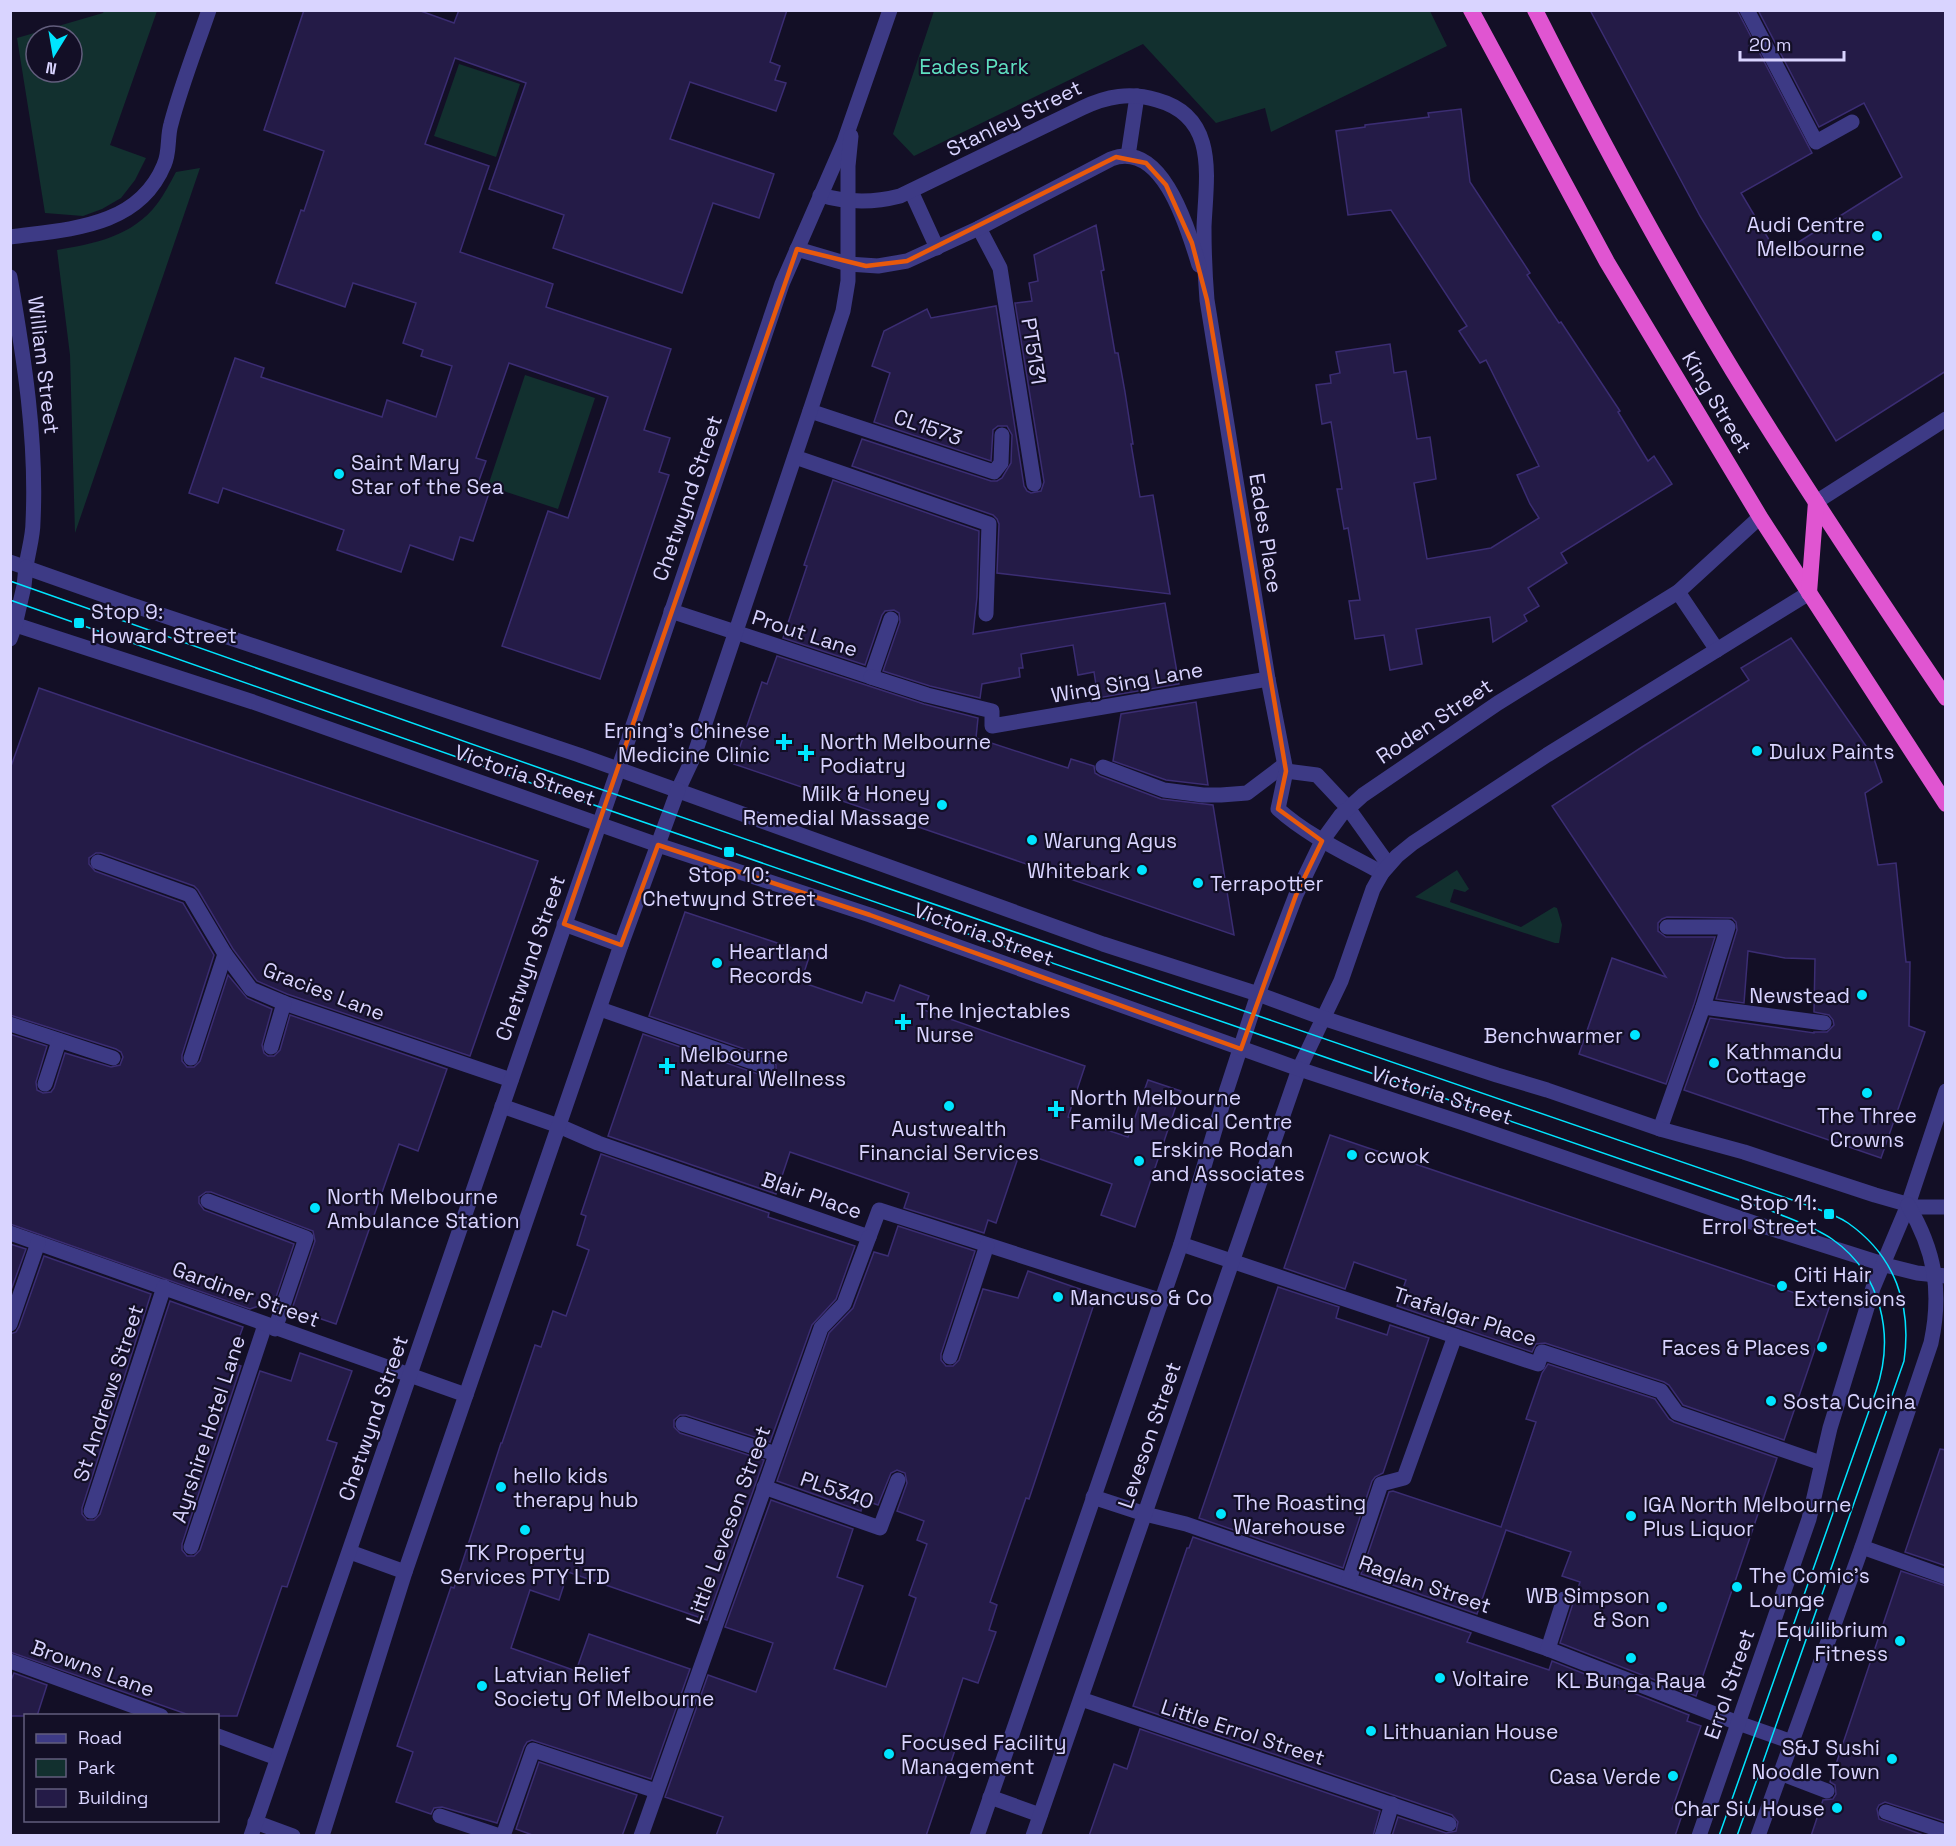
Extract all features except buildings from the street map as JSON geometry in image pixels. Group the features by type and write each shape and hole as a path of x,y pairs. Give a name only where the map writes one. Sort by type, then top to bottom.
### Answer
{"highway":[{"name":"King Street","path":"1471,10 1607,262 1760,517 1946,804"},
{"name":"King Street","path":"1535,10 1650,227 1733,370 1815,502 1946,698"},
{"path":"1809,593 1815,502"}],"street":[{"path":"10,237 70,229 113,218 125,211 147,191 167,159 171,124 209,10"},
{"name":"Chetwynd Street","path":"253,1829 350,1552 783,284 844,141 890,10"},
{"path":"1747,10 1816,142 1852,122"},
{"name":"Stanley Street","path":"820,195 848,201 885,200 911,190 1095,102 1119,96 1137,96"},
{"path":"797,249 848,264 878,266 908,261 937,248 1111,159 1128,156 1137,96"},
{"name":"Eades Place","path":"1137,96 1161,101 1178,108 1193,123 1201,139 1206,163 1204,249 1207,300"},
{"name":"Chetwynd Street","path":"322,1836 405,1572 621,945 678,790 695,753 843,311 848,264 850,143 859,98"},
{"name":"Eades Place","path":"1128,156 1154,168 1166,185 1192,243 1207,300 1268,679 1285,768 1278,809 1322,841 1385,868"},
{"path":"911,190 937,248"},
{"name":"PT5131","path":"979,228 1000,268 1034,484"},
{"name":"William Street","path":"10,277 26,368 32,417 34,471 33,524 24,586 12,629"},
{"name":"CL1573","path":"810,411 994,472 1001,463 1002,435"},
{"path":"1815,502 1946,419"},
{"path":"795,457 989,524 986,614"},
{"name":"Roden Street","path":"1241,1049 1258,994 1314,854 1332,825 1348,808 1371,789 1498,703 1678,592 1760,517"},
{"name":"Victoria Street","path":"10,562 678,790 1103,944 1258,994 1497,1076 1908,1205 1946,1207"},
{"path":"1678,592 1717,650"},
{"path":"1299,1069 1341,981 1367,903 1385,868 1413,843 1547,755 1809,593"},
{"name":"Prout Lane","path":"671,612 871,677 891,619"},
{"name":"Victoria Street","path":"12,629 253,702 658,845 870,915 1241,1049 1760,1226 1882,1264 1941,1276"},
{"name":"Wing Sing Lane","path":"871,677 927,695 992,711 992,726 1268,679"},
{"path":"1103,766 1164,790 1221,795 1247,793 1285,768 1317,775 1348,808 1385,868"},
{"name":"Gracies Lane","path":"98,862 190,895 225,954 251,989 284,1003 511,1080"},
{"path":"564,924 621,945"},
{"path":"1660,1129 1703,1007 1728,927 1667,927"},
{"path":"191,1058 225,954"},
{"path":"271,1047 284,1003"},
{"path":"1703,1007 1824,1023"},
{"path":"600,1009 767,1067"},
{"path":"10,1024 113,1058"},
{"path":"45,1084 59,1041"},
{"name":"Leveson Street","path":"977,1836 1162,1301 1241,1049"},
{"name":"Leveson Street","path":"1033,1836 1299,1069"},
{"name":"Errol Street","path":"1699,1836 1809,1519 1830,1428 1864,1318 1882,1264 1908,1205 1946,1091"},
{"name":"Blair Place","path":"502,1106 559,1126 598,1143 869,1237 879,1210 1162,1301"},
{"name":"Ayrshire Hotel Lane","path":"191,1547 270,1327 306,1238 208,1202"},
{"path":"1758,1836 1926,1362 1941,1276 1908,1205"},
{"name":"Gardiner Street","path":"10,1233 466,1395"},
{"name":"Little Leveson Street","path":"641,1836 821,1328 844,1304 869,1237"},
{"path":"10,1324 38,1243"},
{"name":"Trafalgar Place","path":"1181,1244 1538,1364 1542,1352 1661,1391 1677,1413 1821,1463"},
{"path":"950,1357 987,1245"},
{"name":"St Andrews Street","path":"91,1511 164,1287"},
{"path":"1349,1580 1381,1484 1404,1478 1455,1336"},
{"path":"683,1424 776,1454"},
{"name":"PL5340","path":"764,1487 880,1528 898,1480"},
{"name":"Raglan Street","path":"1093,1497 1144,1514 1186,1524 1548,1649 1791,1742"},
{"path":"1862,1547 1946,1576"},
{"path":"350,1552 405,1572"},
{"path":"1548,1649 1564,1599"},
{"name":"Browns Lane","path":"10,1661 155,1714"},
{"name":"Little Errol Street","path":"1081,1699 1449,1824"},
{"path":"219,1736 277,1758"},
{"path":"440,1816 502,1836 533,1750 656,1791"},
{"path":"1780,1773 1827,1791"},
{"path":"990,1797 1040,1815"},
{"path":"1382,1836 1392,1804"},
{"path":"1886,1812 1946,1832"},
{"path":"253,1829 293,1836"}],"highlighted area":[{"path":"1116,157 1146,163 1166,185 1192,243 1207,300 1286,771 1278,809 1322,841 1296,895 1241,1049 870,915 658,845 621,945 564,924 797,249 866,266 907,261"}],"green space":[{"path":"104,11 157,11 110,145 146,158 135,180 121,198 102,209 83,216 45,213 24,84 84,84 84,24 65,24"},
{"name":"Eades Park","path":"934,11 1430,11 1447,46 1271,132 1265,108 1216,123 1143,44 914,156 893,134"},
{"path":"24,36 24,82 17,38"},
{"path":"459,64 520,84 496,157 434,136"},
{"path":"200,168 75,533 70,355 57,250 85,245 125,231 147,215 157,204 176,172"},
{"path":"525,375 595,398 558,509 488,486"},
{"path":"1457,870 1469,889 1465,892 1454,889 1450,902 1521,927 1554,907 1557,908 1562,925 1559,943 1415,897"}],"tram line":[{"path":"10,581 571,779 1801,1203 1848,1223 1878,1251 1897,1283 1905,1320 1904,1361 1737,1836"},
{"path":"10,600 565,795 1774,1212 1811,1227 1832,1239 1849,1253 1863,1270 1873,1288 1884,1328 1882,1370 1719,1836"}],"place":[{"name":"Audi Centre Melbourne","path":"1877,236"},
{"name":"Saint Mary Star of the Sea","path":"339,474"},
{"name":"Stop 9: Howard Street","path":"79,623"},
{"name":"Erning's Chinese Medicine Clinic","path":"784,742"},
{"name":"Dulux Paints","path":"1757,751"},
{"name":"North Melbourne Podiatry","path":"806,753"},
{"name":"Milk & Honey Remedial Massage","path":"942,805"},
{"name":"Warung Agus","path":"1032,840"},
{"name":"Stop 10: Chetwynd Street","path":"729,852"},
{"name":"Whitebark","path":"1142,870"},
{"name":"Terrapotter","path":"1198,883"},
{"name":"Heartland Records","path":"717,963"},
{"name":"Newstead","path":"1862,995"},
{"name":"The Injectables Nurse","path":"903,1022"},
{"name":"Benchwarmer","path":"1635,1035"},
{"name":"Kathmandu Cottage","path":"1714,1063"},
{"name":"Melbourne Natural Wellness","path":"667,1066"},
{"name":"The Three Crowns","path":"1867,1093"},
{"name":"Austwealth Financial Services","path":"949,1106"},
{"name":"North Melbourne Family Medical Centre","path":"1056,1109"},
{"name":"ccwok","path":"1352,1155"},
{"name":"Erskine Rodan and Associates","path":"1139,1161"},
{"name":"North Melbourne Ambulance Station","path":"315,1208"},
{"name":"Stop 11: Errol Street","path":"1829,1214"},
{"name":"Citi Hair Extensions","path":"1782,1286"},
{"name":"Mancuso & Co","path":"1058,1297"},
{"name":"Faces & Places","path":"1822,1347"},
{"name":"Sosta Cucina","path":"1771,1401"},
{"name":"hello kids therapy hub","path":"501,1487"},
{"name":"The Roasting Warehouse","path":"1221,1514"},
{"name":"IGA North Melbourne Plus Liquor","path":"1631,1516"},
{"name":"TK Property Services PTY LTD","path":"525,1530"},
{"name":"The Comic's Lounge","path":"1737,1587"},
{"name":"WB Simpson & Son","path":"1662,1607"},
{"name":"Equilibrium Fitness","path":"1900,1641"},
{"name":"KL Bunga Raya","path":"1631,1658"},
{"name":"Voltaire","path":"1440,1678"},
{"name":"Latvian Relief Society Of Melbourne","path":"482,1686"},
{"name":"Lithuanian House","path":"1371,1731"},
{"name":"Focused Facility Management","path":"889,1754"},
{"name":"S&J Sushi Noodle Town","path":"1892,1759"},
{"name":"Casa Verde","path":"1673,1776"},
{"name":"Char Siu House","path":"1837,1808"}]}
